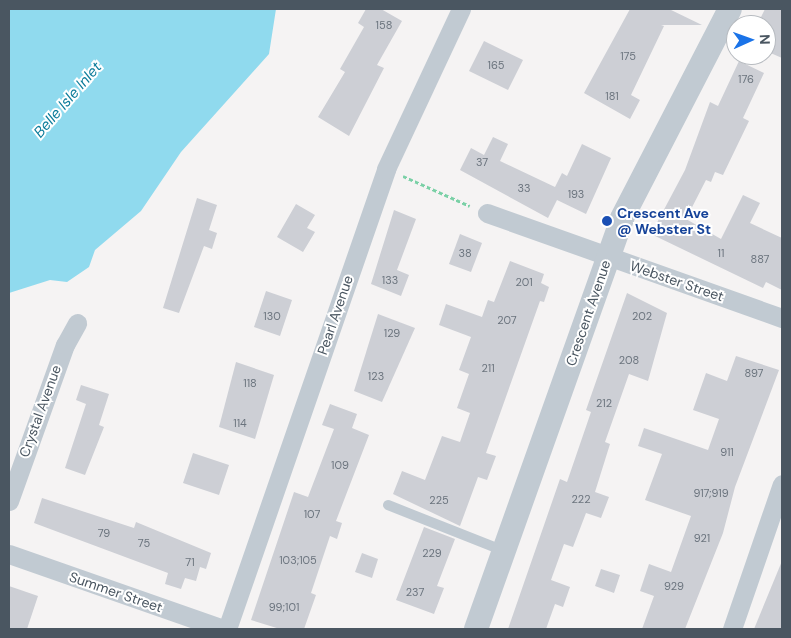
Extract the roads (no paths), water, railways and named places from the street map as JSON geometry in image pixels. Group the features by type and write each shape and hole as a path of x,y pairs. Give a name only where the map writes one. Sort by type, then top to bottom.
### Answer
{"street":[{"name":"Pearl Avenue","path":"227,629 386,169 461,9"},
{"name":"Crescent Avenue","path":"476,629 626,208 730,9"},
{"name":"Webster Street","path":"487,214 782,318"},
{"name":"Crystal Avenue","path":"9,501 77,323"},
{"path":"732,629 782,484"},
{"name":"Summer Street","path":"9,554 223,629"}],"lane":[{"path":"388,505 504,551"}],"water":[{"name":"Belle Isle Inlet","path":"9,9 276,9 269,54 181,152 141,211 95,250 89,267 67,282 50,280 9,293"}],"place":[{"name":"Crescent Ave @ Webster St","path":"607,221"}]}
